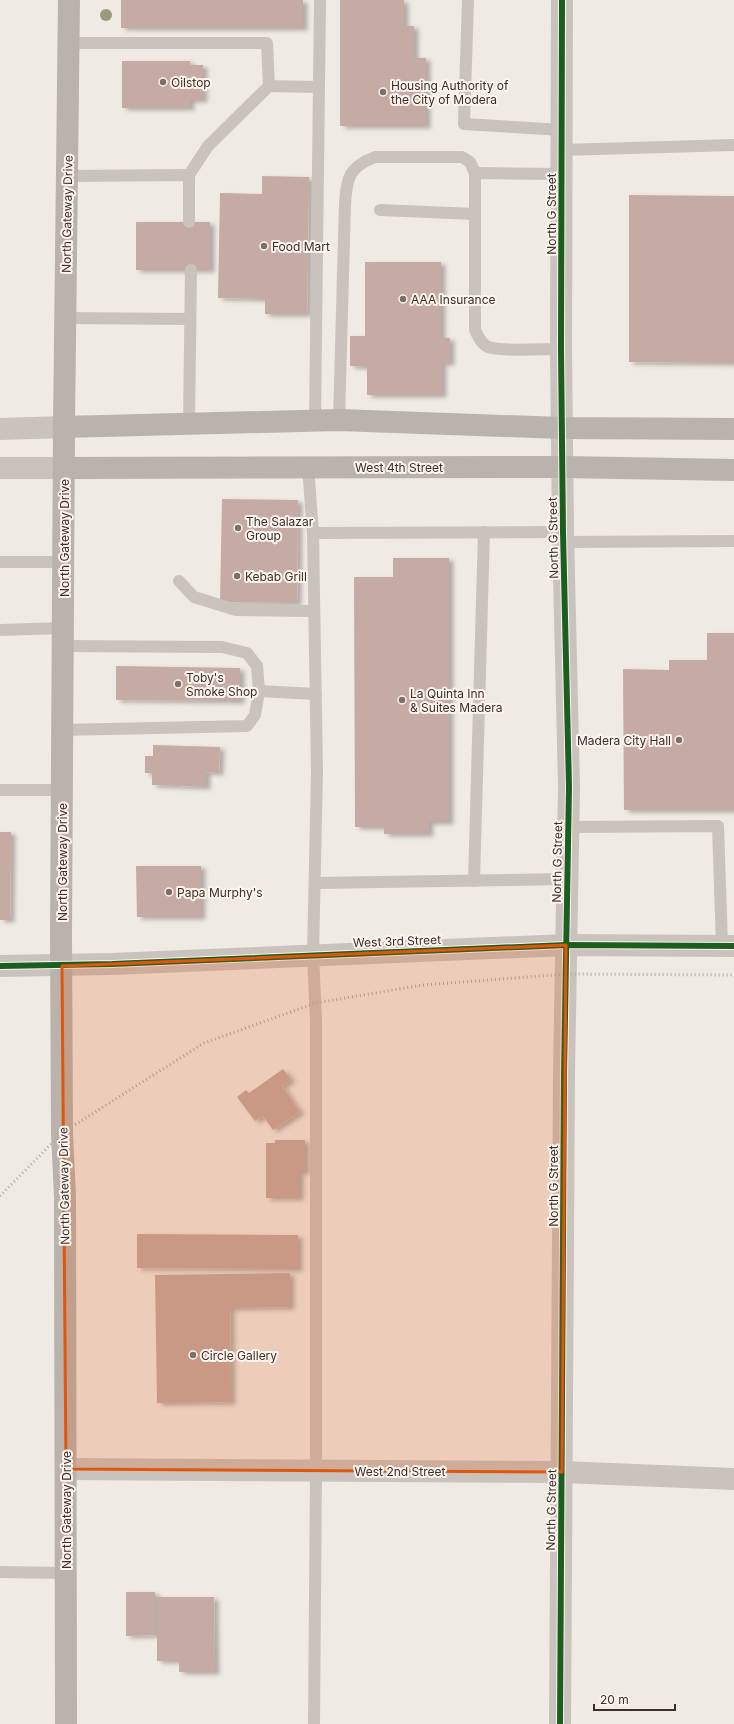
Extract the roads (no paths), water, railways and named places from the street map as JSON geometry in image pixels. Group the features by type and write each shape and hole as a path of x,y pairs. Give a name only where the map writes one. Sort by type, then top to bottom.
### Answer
{"main road":[{"name":"North Gateway Drive","path":"66,1724 65,1197 62,1133 62,730 65,318 70,0"},
{"path":"64,427 339,420 562,428 734,429"},
{"name":"West 4th Street","path":"64,468 308,466 563,467 734,470"}],"street":[{"name":"North G Street","path":"560,1724 564,1082 569,787 561,349 562,0"},
{"path":"0,429 64,427"},
{"path":"0,468 64,468"},
{"name":"West 3rd Street","path":"0,966 62,966 566,945 728,946"},
{"name":"West 2nd Street","path":"66,1469 562,1472 734,1479"}],"lane":[{"path":"315,421 320,0"},
{"path":"468,0 464,124 562,140 734,145"},
{"path":"69,43 267,43 269,86"},
{"path":"189,222 189,175 208,146 269,86 318,87"},
{"path":"339,420 346,183 352,171 363,162 375,157 462,157 470,162 475,173 475,330 478,338 487,346 503,349 561,349"},
{"path":"475,173 562,174"},
{"path":"67,176 189,175"},
{"path":"380,210 475,214"},
{"path":"189,423 191,270"},
{"path":"65,318 190,319"},
{"path":"308,466 313,533 317,772 313,955 316,1021 316,1471 314,1724"},
{"path":"313,533 484,532 564,537 734,541"},
{"path":"474,881 484,532"},
{"path":"0,562 64,562"},
{"path":"179,581 194,597 236,610 314,611"},
{"path":"0,630 63,637 222,647 247,653 258,666 259,691 255,715 247,726 62,730"},
{"path":"259,691 316,694"},
{"path":"0,790 62,790"},
{"path":"568,827 718,826 728,946"},
{"path":"315,883 567,879"},
{"path":"0,1572 66,1573"}],"railway":[{"path":"0,1196 62,1133 204,1043 316,1003 423,985 567,974 734,975"}],"place":[{"name":"Oilstop","path":"163,82"},
{"name":"Housing Authority of the City of Modera","path":"383,92"},
{"name":"Food Mart","path":"264,246"},
{"name":"AAA Insurance","path":"403,299"},
{"name":"The Salazar Group","path":"238,528"},
{"name":"Kebab Grill","path":"237,576"},
{"name":"Toby's Smoke Shop","path":"178,684"},
{"name":"La Quinta Inn & Suites Madera","path":"402,700"},
{"name":"Madera City Hall","path":"679,740"},
{"name":"Papa Murphy's","path":"169,892"},
{"name":"Circle Gallery","path":"193,1355"}]}
